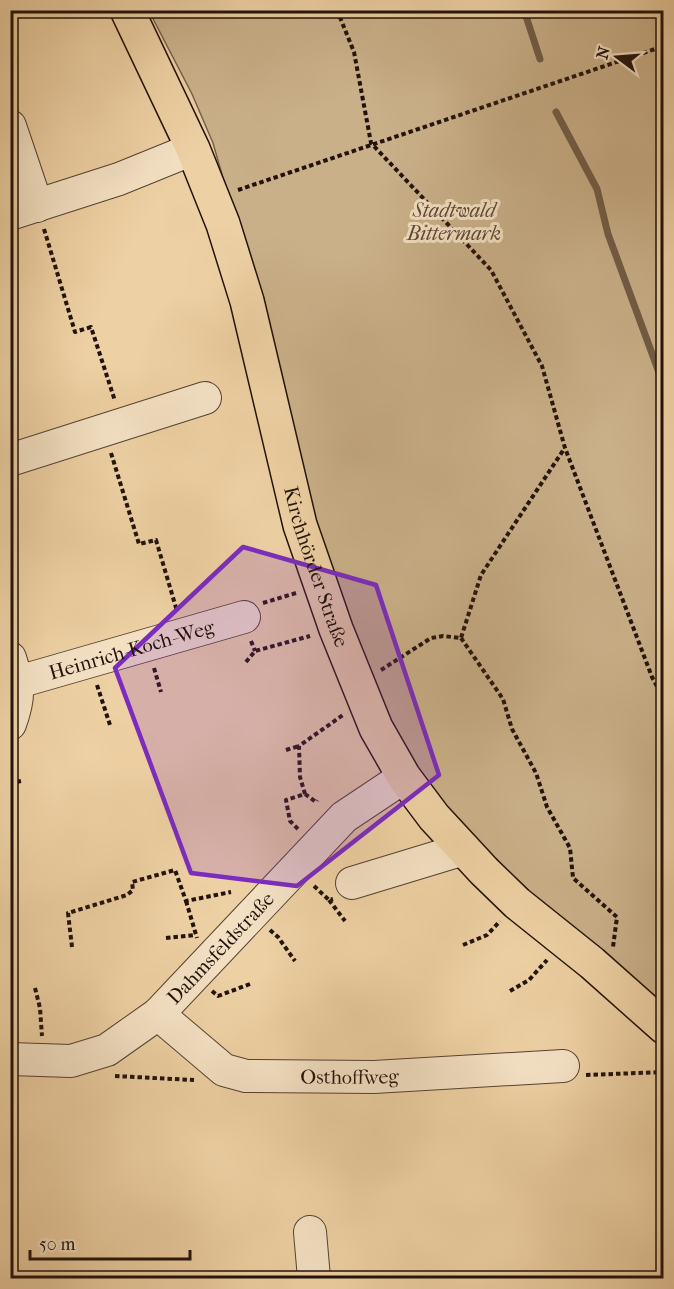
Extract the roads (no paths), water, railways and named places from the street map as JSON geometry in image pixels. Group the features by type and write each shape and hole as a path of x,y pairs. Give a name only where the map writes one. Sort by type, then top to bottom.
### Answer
{"main road":[{"name":"Kirchhörder Straße","path":"127,10 193,148 223,224 246,301 300,525 350,667 376,728 404,777 434,817 464,849 517,903 592,963 663,1027"}],"street":[{"path":"10,126 24,210 120,179 193,148"},
{"path":"10,460 205,398"},
{"name":"Heinrich-Koch-Weg","path":"14,670 90,661 244,617"},
{"path":"10,724 16,706 14,670"},
{"name":"Dahmsfeldstraße","path":"24,1059 71,1061 107,1050 158,1014 199,949 242,903 295,868 344,817 404,777"},
{"path":"340,892 464,849"},
{"name":"Osthoffweg","path":"158,1014 224,1070 246,1076 374,1077 563,1066"},
{"path":"310,1232 314,1278"}],"waterway":[{"path":"524,10 540,59"},
{"path":"556,112 597,189 608,234 664,386"}],"park label":[{"name":"Stadtwald Bittermark","path":"454,222"}]}
